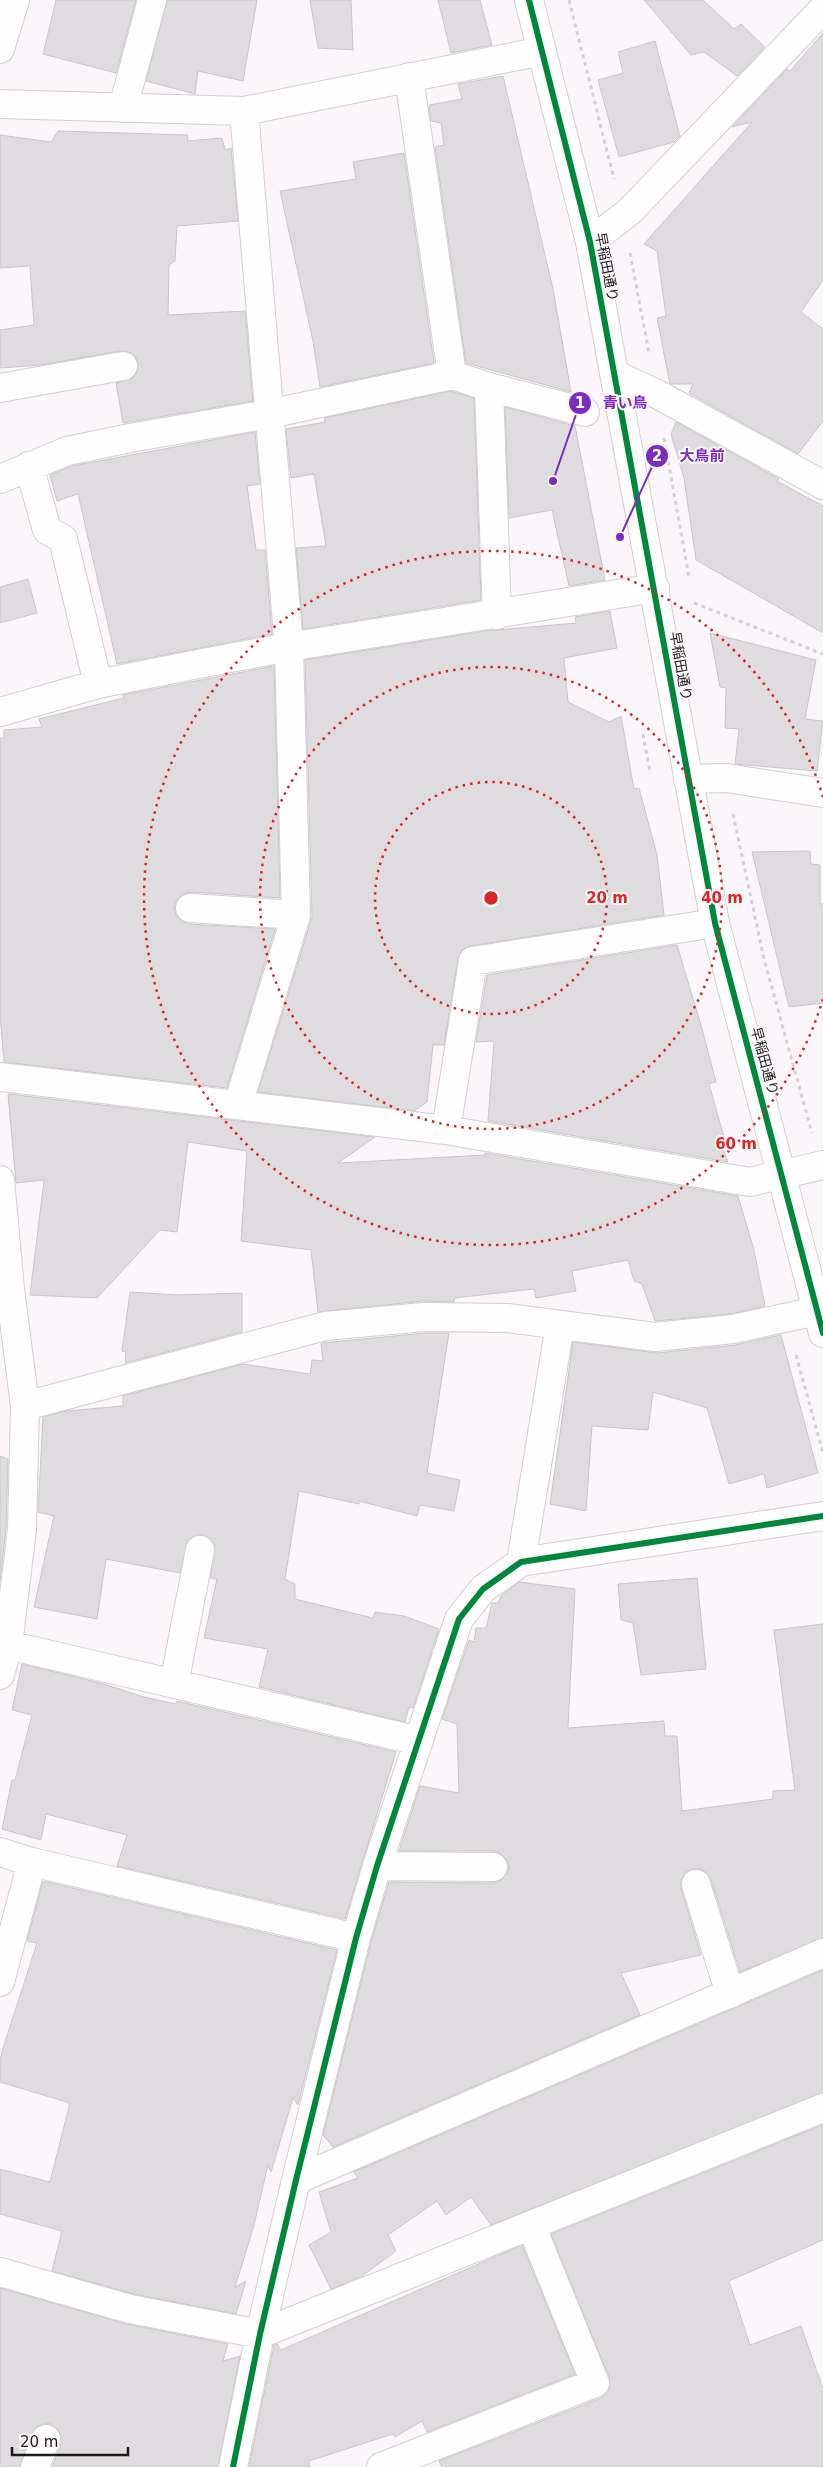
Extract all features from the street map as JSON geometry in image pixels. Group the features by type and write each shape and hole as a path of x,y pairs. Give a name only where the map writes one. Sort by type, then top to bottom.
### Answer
{"street":[{"path":"0,49 15,0"},
{"path":"123,108 152,0"},
{"name":"早稲田通り","path":"529,0 590,242 616,375 715,923 783,1175 820,1322"},
{"path":"590,242 624,216 823,9"},
{"path":"0,104 244,111 542,51"},
{"path":"409,77 452,375"},
{"path":"238,1105 296,915 289,647 244,111"},
{"path":"0,388 123,366"},
{"path":"0,479 68,451 130,438 269,414 452,375 489,387 585,412"},
{"path":"616,375 657,394 823,485"},
{"path":"489,387 497,615"},
{"path":"29,466 47,530 63,539 98,684"},
{"path":"0,712 98,684 289,647 497,615 655,588"},
{"path":"688,779 726,778 823,793"},
{"path":"190,908 296,915"},
{"path":"446,1130 473,961 715,923"},
{"path":"0,1077 446,1130 750,1182 822,1166"},
{"path":"0,1180 5,1289 24,1406 22,1529 9,1551 8,1645 0,1675"},
{"path":"24,1406 325,1326 424,1317 507,1318 655,1338 820,1322"},
{"path":"521,1562 560,1325"},
{"path":"233,2467 260,2334 356,1938 377,1866 459,1619 483,1589 521,1562 823,1516"},
{"path":"174,1684 200,1550"},
{"path":"8,1645 419,1741"},
{"path":"0,1852 32,1862 356,1938"},
{"path":"0,1982 32,1862"},
{"path":"377,1866 493,1867"},
{"path":"696,1884 730,1994"},
{"path":"296,2180 823,1953"},
{"path":"0,2272 130,2309 260,2334 823,2108"},
{"path":"381,2467 595,2383 531,2225"},
{"path":"35,2467 46,2439"}],"path":[{"path":"569,0 624,216 690,584"},
{"path":"692,594 696,613"},
{"path":"694,603 823,654"},
{"path":"726,778 764,959 822,1166"}],"building":[{"path":"56,0 136,0 116,73 43,54"},
{"path":"167,0 257,0 243,81 198,71 195,94 146,81"},
{"path":"310,0 351,0 353,50 318,48"},
{"path":"438,0 480,0 492,45 451,53"},
{"path":"644,0 703,0 734,29 741,24 765,47 737,76 704,52 691,55"},
{"path":"823,33 823,280 801,312 823,329 823,421 798,454 689,393 693,384 670,384 657,318 666,316 657,251 644,244 752,122 732,127 787,69 790,71"},
{"path":"655,41 680,136 674,142 619,157 598,80 623,73 618,52"},
{"path":"503,76 553,289 571,392 466,363 435,147 444,145 441,123 431,121 429,105 462,99 458,84"},
{"path":"58,131 188,135 187,141 222,138 225,150 231,148 238,221 177,226 175,261 169,265 168,315 245,311 253,401 123,423 116,383 133,378 137,372 138,363 135,356 129,352 120,351 41,365 0,368 0,330 34,325 30,266 0,268 0,135 51,142"},
{"path":"404,153 434,363 320,387 313,341 280,191 356,179 353,162"},
{"path":"451,391 474,398 481,600 303,629 296,548 326,546 314,474 291,478 286,429 325,422 324,418"},
{"path":"505,407 575,426 605,580 569,586 552,510 509,518"},
{"path":"676,422 779,479 777,481 823,506 823,633 696,560 684,478 671,434"},
{"path":"255,432 260,484 247,486 256,550 265,550 272,634 117,664 78,494 57,501 50,475 72,466"},
{"path":"28,579 37,613 0,623 0,587"},
{"path":"610,611 617,648 564,658 568,702 609,722 621,716 634,789 639,788 657,855 664,915 471,946 462,950 458,959 444,1045 433,1045 427,1102 414,1111 258,1092 312,917 305,660 486,631 576,623 575,617"},
{"path":"710,633 816,660 805,719 823,721 817,771 735,764 739,729 725,728 726,688 720,687"},
{"path":"274,666 280,898 191,892 183,894 174,906 176,915 188,924 275,929 227,1088 4,1062 0,1015 0,738 4,738 4,730 42,727 39,719 124,698 123,695"},
{"path":"810,851 811,864 820,865 820,904 823,904 823,1003 789,1007 752,852"},
{"path":"677,945 716,1082 709,1084 727,1148 723,1149 728,1162 488,1121 494,1041 476,1042 487,975"},
{"path":"8,1094 375,1137 338,1163 485,1155 485,1153 738,1196 754,1250 765,1306 731,1314 655,1321 642,1284 634,1281 628,1260 572,1271 576,1291 536,1298 534,1289 455,1298 454,1302 423,1301 318,1312 311,1250 241,1241 247,1151 188,1142 177,1232 160,1230 97,1298 30,1295 44,1180 16,1183"},
{"path":"130,1292 177,1295 242,1293 242,1332 125,1363 126,1352 122,1351"},
{"path":"425,1333 449,1333 427,1473 460,1480 454,1511 420,1505 417,1516 359,1501 359,1504 299,1491 285,1579 295,1584 295,1599 373,1618 375,1612 404,1616 439,1629 413,1708 409,1707 405,1722 259,1687 268,1649 204,1638 217,1579 210,1578 215,1545 211,1539 203,1535 195,1535 188,1540 180,1573 106,1559 97,1619 34,1607 54,1516 38,1512 43,1417 67,1411 123,1406 123,1396 243,1364 310,1374 312,1360 323,1361 321,1343"},
{"path":"781,1335 818,1473 767,1488 764,1474 729,1484 707,1408 653,1392 648,1430 592,1426 586,1511 550,1504 573,1342 656,1353 735,1345"},
{"path":"0,1456 8,1459 6,1528 0,1581"},
{"path":"697,1578 706,1669 641,1675 633,1623 621,1620 618,1584"},
{"path":"519,1582 575,1589 568,1728 664,1721 665,1736 677,1736 682,1811 773,1799 773,1791 795,1790 774,1630 823,1624 823,1938 740,1972 711,1879 707,1873 700,1869 691,1869 685,1873 681,1880 681,1888 701,1955 621,1973 640,2015 333,2147 323,2135 371,1942 389,1882 493,1883 501,1880 507,1874 509,1868 507,1860 501,1854 494,1851 399,1851 420,1786 459,1793 457,1724 442,1719 469,1640 474,1642 476,1628 486,1628 492,1603 498,1603 501,1596"},
{"path":"22,1664 104,1684 144,1697 176,1704 177,1701 396,1752 345,1919 117,1866 127,1835 46,1814 41,1840 2,1829 12,1780 15,1780 32,1715 12,1710"},
{"path":"43,1881 337,1950 298,2105 293,2098 271,2172 268,2165 253,2229 235,2287 246,2281 236,2314 134,2294 52,2271 62,2231 0,2214 0,2169 50,2182 70,2103 0,2082 0,2061 3,2048 37,1943 27,1941"},
{"path":"823,1970 823,2093 491,2225 471,2197 446,2215 437,2201 388,2235 396,2251 362,2276 331,2289 309,2245 331,2232 319,2192 358,2178 354,2172"},
{"path":"823,2125 823,2240 729,2281 750,2345 801,2326 823,2389 823,2467 442,2467 439,2461 601,2398 608,2392 610,2385 609,2377 551,2234"},
{"path":"522,2245 575,2374 427,2432 422,2421 395,2437 393,2434 309,2461 310,2467 249,2467 274,2345 277,2344 281,2350"},
{"path":"0,2288 126,2324 228,2344 223,2361 240,2356 218,2467 52,2467 61,2445 61,2436 58,2429 51,2424 44,2424 37,2427 32,2433 20,2467 0,2467"}],"cycle path":[{"path":"529,0 590,242 715,923 823,1333"},
{"path":"233,2467 260,2334 356,1938 377,1866 459,1619 483,1589 521,1562 823,1516"}],"place":[{"name":"青い鳥","path":"553,481"},
{"name":"大鳥前","path":"620,537"}]}
